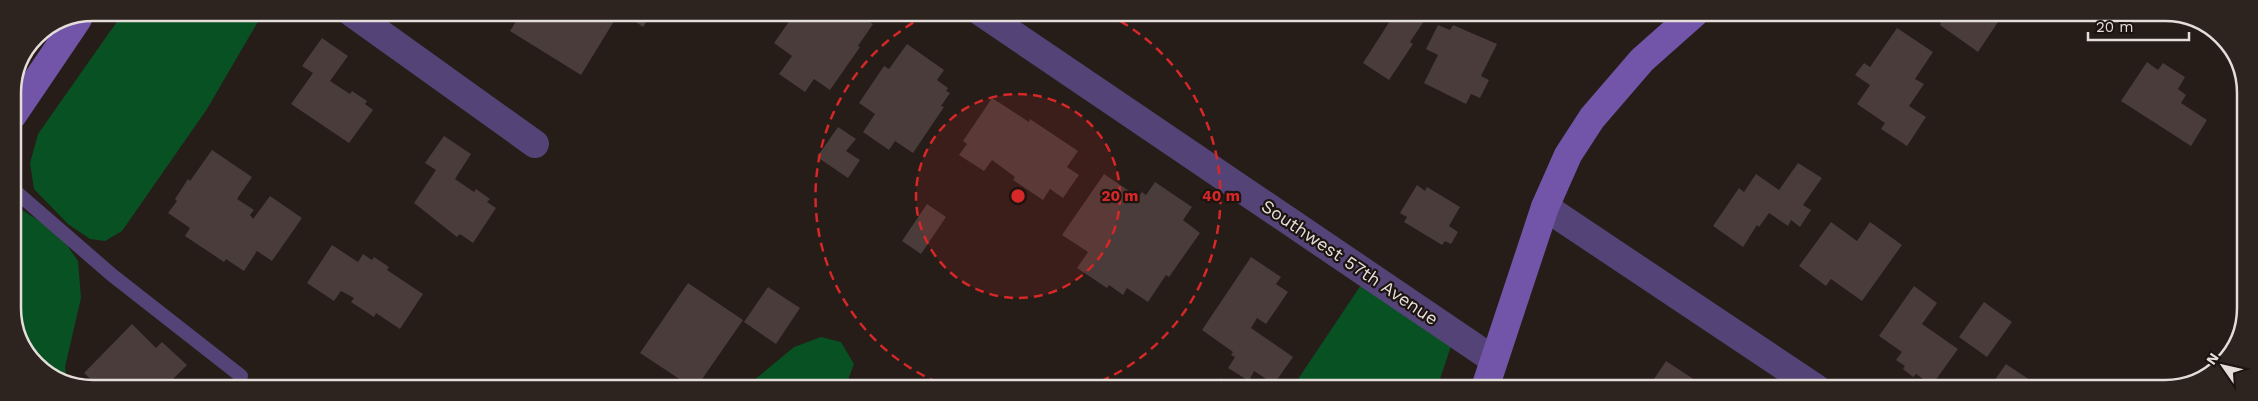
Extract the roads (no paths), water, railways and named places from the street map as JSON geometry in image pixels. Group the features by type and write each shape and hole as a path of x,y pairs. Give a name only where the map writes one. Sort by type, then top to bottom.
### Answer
{"street":[{"path":"363,21 536,144"},
{"name":"Southwest 57th Avenue","path":"994,21 1494,360"},
{"path":"1488,380 1545,207 1568,154 1592,118 1642,60 1685,21"},
{"path":"21,102 74,24"},
{"path":"1545,207 1804,380"}],"lane":[{"path":"21,196 112,275 240,376"}]}
